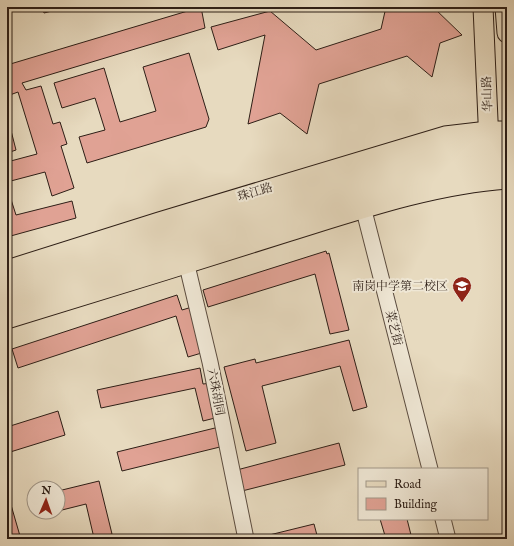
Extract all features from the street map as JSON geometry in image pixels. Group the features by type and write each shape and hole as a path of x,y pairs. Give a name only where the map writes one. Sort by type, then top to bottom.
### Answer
{"main road":[{"name":"华山路","path":"483,7 497,159"},
{"path":"506,7 507,33"},
{"name":"珠江路","path":"7,270 159,222 357,186 435,190 497,159 507,131"},
{"name":"珠江路","path":"7,320 184,255 436,155 497,159"},
{"name":"珠江路","path":"7,288 179,233 357,186"},
{"name":"珠江路","path":"7,302 184,255"}],"street":[{"name":"菜艺街","path":"357,186 430,468"},
{"name":"六珠胡同","path":"184,255 210,362 246,539"},
{"path":"443,520 448,539"}],"building":[{"path":"42,7 67,7 44,13"},
{"path":"201,7 205,28 22,83 26,90 41,86 53,124 60,122 67,144 61,146 74,188 52,196 45,172 7,182 7,162 37,154 18,92 7,96 7,65"},
{"path":"386,7 433,7 462,35 440,43 432,77 407,56 319,84 307,134 280,113 248,124 265,35 218,50 211,27 270,11 316,50 381,29"},
{"path":"189,53 209,119 206,127 87,163 79,137 105,130 95,98 62,108 54,83 104,68 120,122 156,111 143,67"},
{"path":"7,115 16,150 7,153"},
{"path":"7,187 16,215 72,201 76,218 7,237"},
{"path":"326,251 327,254 329,253 349,330 330,334 315,274 208,307 203,290"},
{"path":"177,295 182,310 192,307 205,352 188,357 176,316 18,368 12,349"},
{"path":"349,340 367,407 353,411 340,366 262,386 276,443 246,451 224,367 255,359 256,363"},
{"path":"200,368 203,384 212,383 219,417 203,421 195,388 101,408 97,390"},
{"path":"58,411 65,435 7,453 7,427"},
{"path":"219,427 224,446 122,471 117,452"},
{"path":"339,443 345,465 238,492 233,471"},
{"path":"99,481 112,534 94,538 86,504 66,509 66,489"},
{"path":"7,491 20,536 8,539 7,539"},
{"path":"380,520 407,520 412,539 386,539"},
{"path":"314,524 318,539 253,539"}],"place":[{"name":"南岗中学第二校区","path":"462,303"}]}
